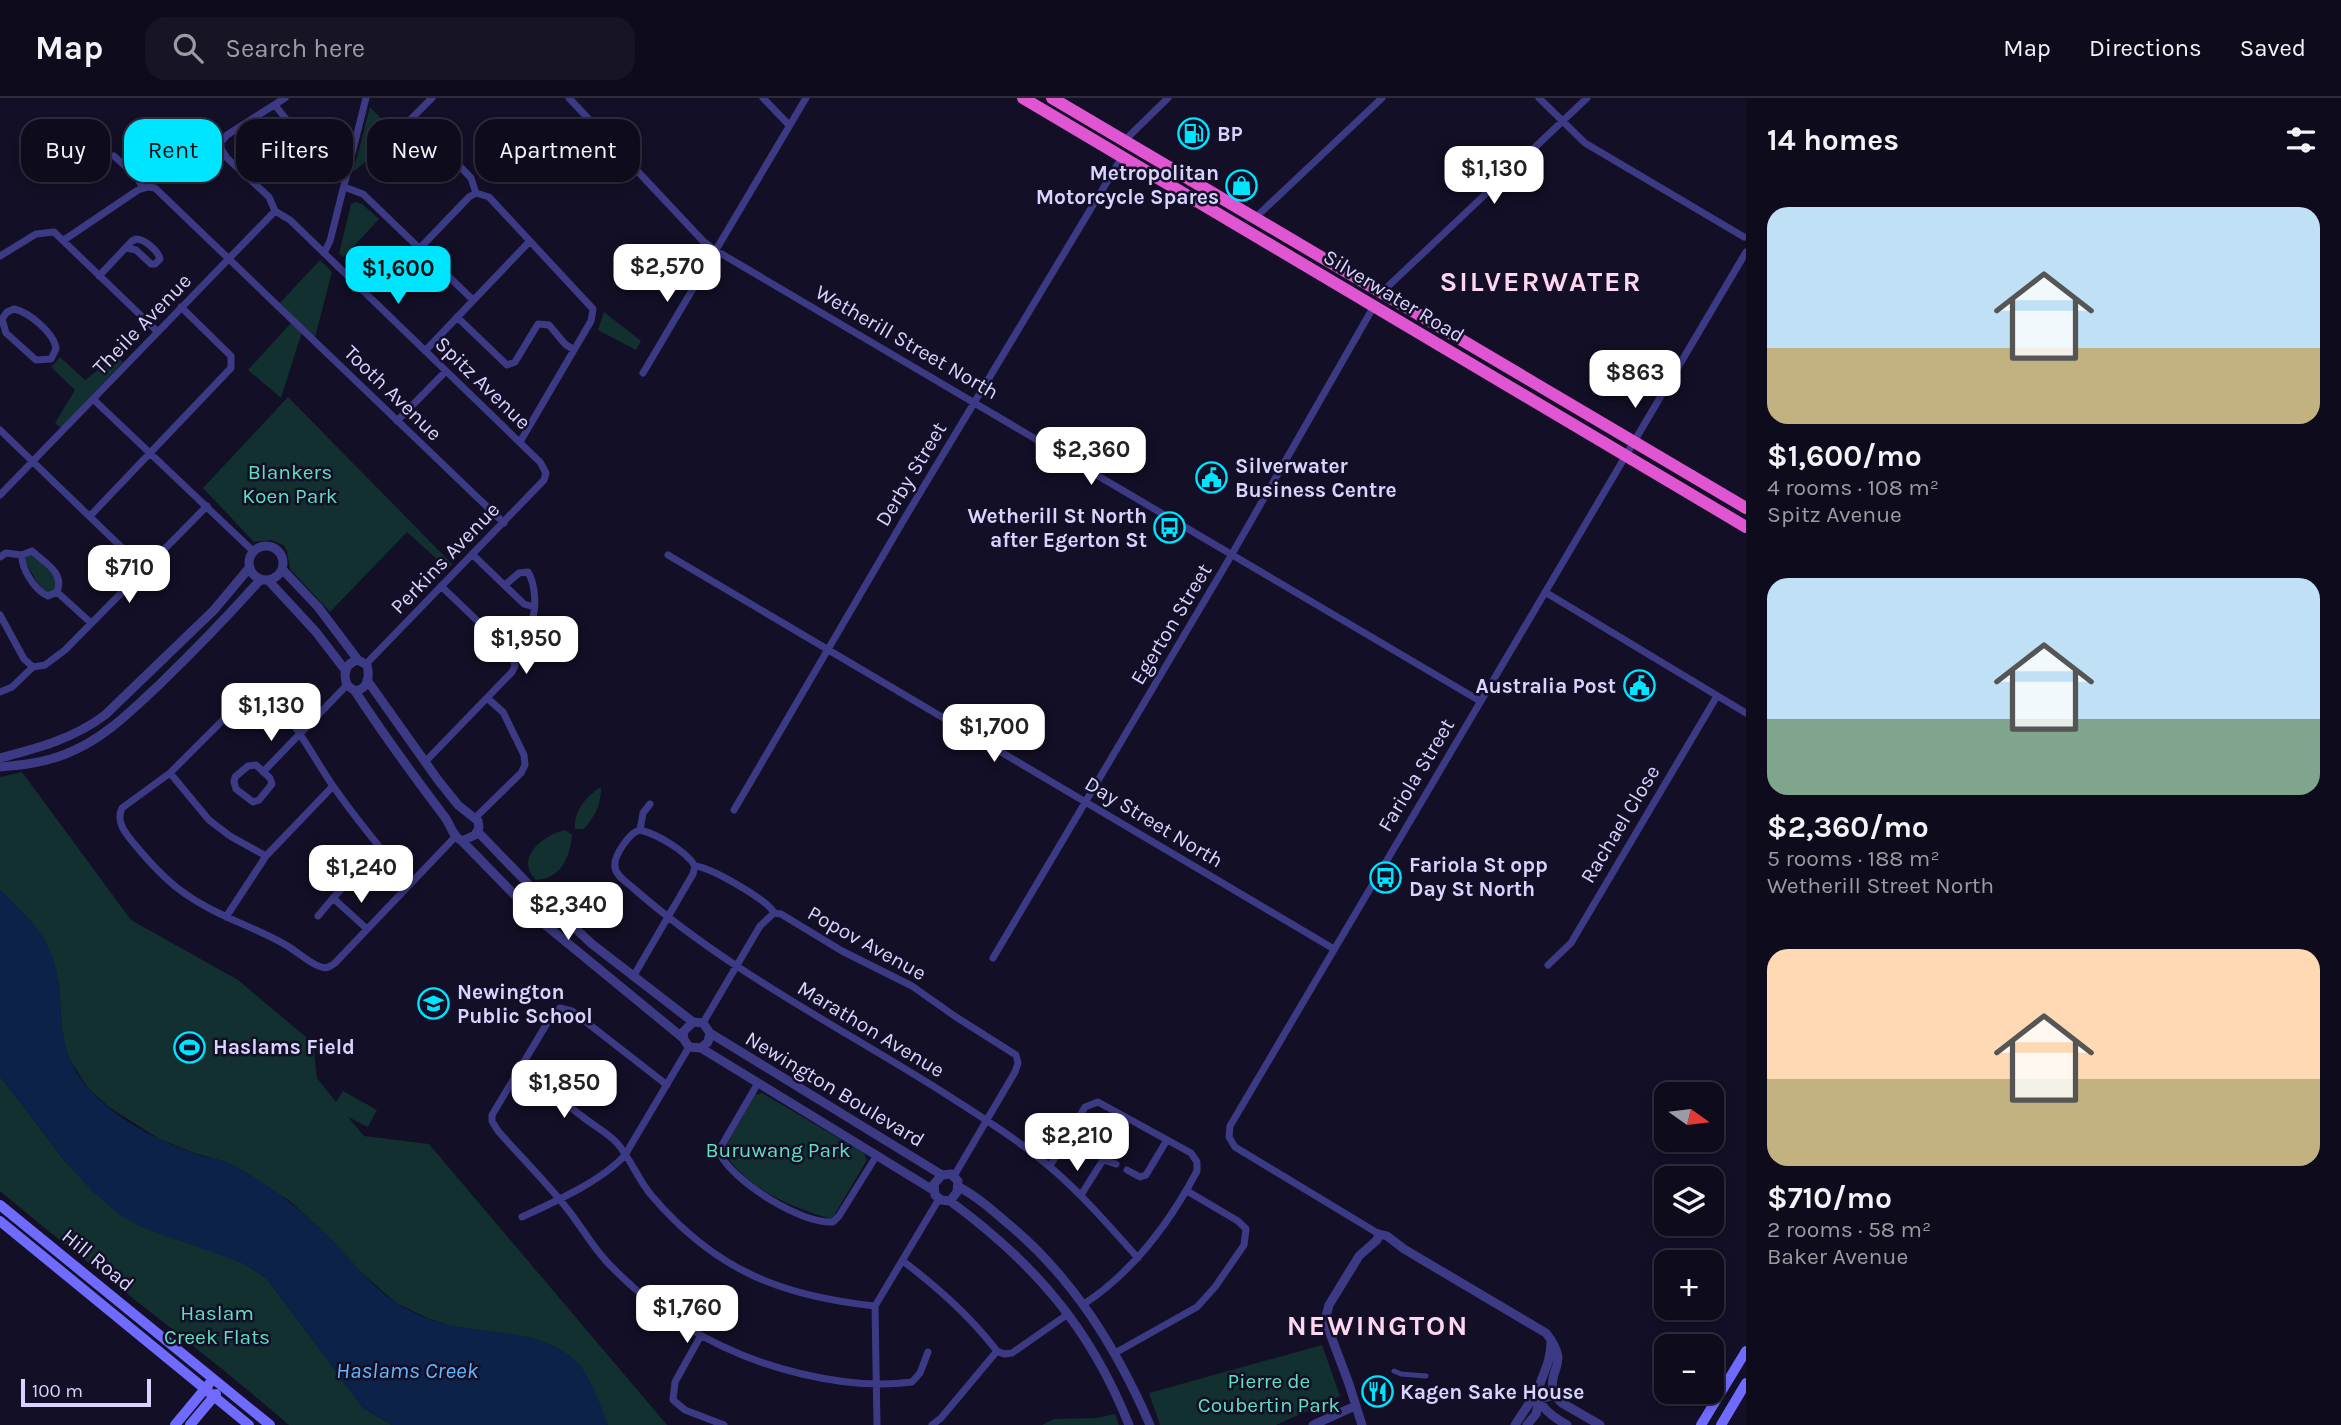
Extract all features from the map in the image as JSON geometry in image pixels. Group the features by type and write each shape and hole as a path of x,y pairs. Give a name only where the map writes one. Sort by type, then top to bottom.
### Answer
{"highway":[{"name":"Silverwater Road","path":"1023,98 1746,527"},
{"name":"Silverwater Road","path":"1052,98 1746,508"}],"main road":[{"name":"Hill Road","path":"0,1205 270,1425"},
{"name":"Hill Road","path":"0,1221 249,1425"},
{"path":"1702,1425 1746,1351"},
{"path":"175,1425 204,1389 218,1382"},
{"path":"190,1425 214,1397 218,1382"},
{"path":"1721,1425 1746,1383"}],"street":[{"path":"285,98 275,105 286,119"},
{"path":"353,152 366,98"},
{"path":"413,117 432,98"},
{"name":"Wetherill Street North","path":"569,98 703,241 715,250 1480,701"},
{"path":"763,98 789,125"},
{"path":"643,373 806,98"},
{"path":"1124,141 1168,98"},
{"path":"1255,218 1382,98"},
{"path":"1539,98 1585,143 1745,235 1743,242 1746,250"},
{"path":"1381,293 1587,98"},
{"name":"Spitz Avenue","path":"275,105 227,135 221,142 223,154 269,197 275,211 290,220 520,442 543,465 546,473"},
{"path":"64,240 143,188 136,176 114,156"},
{"name":"Derby Street","path":"734,810 974,401 1122,157"},
{"path":"461,168 471,178 476,193"},
{"path":"324,253 330,241 345,182"},
{"path":"344,187 363,194 473,300"},
{"name":"Tooth Avenue","path":"143,188 155,188 503,523"},
{"path":"420,248 469,197 476,193 489,197 593,309 591,321 520,442"},
{"name":"Theile Avenue","path":"0,495 275,211"},
{"path":"0,256 41,233 54,232 158,332"},
{"path":"100,276 132,241 141,239 160,259 151,264 135,250 127,248"},
{"path":"425,351 529,242"},
{"name":"Fariola Street","path":"1379,1234 1235,1147 1229,1137 1233,1120 1746,250"},
{"path":"0,306 7,312"},
{"name":"Egerton Street","path":"993,958 1232,554 1374,306"},
{"path":"90,516 229,372 231,356 181,307"},
{"path":"14,309 21,311 54,339 57,349 51,359 36,360 6,333 2,319 7,312 14,309"},
{"path":"457,317 507,365 515,362 538,324 549,325 565,344 574,350"},
{"path":"397,421 446,371"},
{"path":"93,399 254,552"},
{"path":"0,430 145,570"},
{"name":"Perkins Avenue","path":"362,662 472,555 544,480 546,473"},
{"path":"0,692 12,687 33,667 54,660 206,506"},
{"path":"0,767 26,765 64,755 85,745 119,722 214,632 264,579 276,576 282,569 282,559 277,551 268,547 254,552"},
{"path":"0,557 6,553 22,555 32,551 58,574 61,582 57,592 48,596 39,592 23,565 22,555"},
{"path":"0,758 55,743 92,725 105,715 208,615 250,567 254,552"},
{"path":"472,555 524,604 534,607"},
{"name":"Day Street North","path":"668,555 1334,949"},
{"path":"250,567 256,576 264,579 316,632 346,671 351,688 396,753 457,835 530,911 683,1038 689,1047"},
{"path":"282,569 321,611 362,662 368,680 425,762 479,824 478,832 471,838 457,835"},
{"path":"505,585 519,572 528,572 532,578 534,607 531,622 506,648"},
{"path":"425,762 515,666 513,656 506,648 441,586"},
{"path":"57,592 91,623"},
{"path":"1545,592 1746,713"},
{"path":"0,615 24,659 33,667"},
{"path":"346,671 349,664 362,662"},
{"path":"263,772 299,734 351,688 363,688 368,680"},
{"path":"410,884 333,786 270,695 263,691 255,691 244,699 170,772 122,808 119,817 125,832 161,874 189,897 278,940 318,966 326,968 335,962 367,929 457,835 459,817 471,816 521,773 525,765 524,755 503,712 487,698"},
{"name":"Rachael Close","path":"1548,965 1570,943 1717,696"},
{"path":"250,765 256,765 263,772 270,778 271,786 259,800 250,801 236,789 234,780 250,765"},
{"path":"170,772 209,820 230,836 266,856"},
{"path":"226,917 266,856 333,786"},
{"path":"640,830 643,813 650,804"},
{"name":"Popov Avenue","path":"640,830 675,848 695,865 719,874 766,903 774,913 781,914 842,951 912,986 1012,1051 1018,1059 1015,1072 987,1120"},
{"name":"Marathon Avenue","path":"640,830 631,835 615,861 615,869 667,917 737,968 987,1120 1050,1166 1081,1195 1138,1258"},
{"path":"478,832 533,889 592,944 693,1022 703,1023"},
{"path":"633,977 693,874 695,865"},
{"path":"318,916 350,880"},
{"path":"334,898 367,929"},
{"path":"703,1023 760,926 774,913"},
{"path":"667,1085 566,1008 560,1008 552,1015 520,1068 492,1121 559,1199 607,1262 641,1294 700,1337 780,1369 823,1378 875,1382 912,1382 920,1373 928,1352"},
{"path":"683,1038 684,1031 693,1022"},
{"path":"689,1047 701,1048 708,1042 710,1034 703,1023"},
{"name":"Newington Boulevard","path":"710,1034 942,1175"},
{"path":"522,1217 559,1199 617,1164 689,1047"},
{"name":"Newington Boulevard","path":"701,1048 933,1190"},
{"path":"520,1068 616,1142 642,1182 670,1216 726,1260 780,1288 835,1302 875,1306"},
{"path":"758,1083 722,1145 720,1154 729,1168 762,1194 808,1217 833,1222 877,1155"},
{"path":"1050,1166 1085,1107 1094,1102 1103,1103 1191,1153 1197,1162 1197,1171 1156,1238 1098,1295 1084,1304"},
{"path":"954,1176 987,1120"},
{"path":"1127,1170 1140,1177 1146,1175 1167,1140"},
{"path":"1081,1195 1103,1160 1116,1164"},
{"path":"954,1176 942,1175 935,1181 933,1190 939,1199 950,1201 1037,1275 1068,1314 1104,1370 1129,1425"},
{"path":"954,1176 959,1187 1025,1238 1053,1266 1084,1304 1115,1353 1150,1425"},
{"path":"950,1201 959,1187"},
{"path":"1115,1353 1197,1307 1215,1287 1244,1245 1246,1229 1238,1221 1186,1191"},
{"path":"877,1425 875,1306 939,1199"},
{"path":"1379,1234 1381,1239 1404,1249 1541,1329 1551,1339 1559,1359 1552,1384 1554,1395 1562,1403 1600,1425"},
{"path":"1362,1425 1325,1320 1329,1305 1359,1256 1374,1244 1379,1234"},
{"path":"1379,1234 1394,1240 1404,1249"},
{"path":"1374,1244 1388,1243"},
{"path":"903,1261 946,1294 978,1326 997,1351 1003,1354 1012,1353 1068,1314"},
{"path":"700,1337 675,1382 673,1399 685,1410 724,1425"},
{"path":"1528,1425 1536,1413 1538,1388 1550,1357 1551,1339"},
{"path":"932,1425 941,1418 997,1351"},
{"path":"1394,1371 1426,1376"},
{"path":"1515,1425 1530,1402 1554,1395"},
{"path":"1539,1401 1544,1409 1567,1425"},
{"path":"1313,1425 1355,1406"}],"green space":[{"path":"370,107 382,119 367,119 367,161 353,172"},
{"path":"351,204 362,204 379,219 344,257 339,254"},
{"path":"320,260 332,272 315,337 279,304"},
{"path":"604,312 641,341 636,350 598,330"},
{"path":"291,323 302,332 281,398 248,370"},
{"path":"116,356 123,362 61,428 55,423 75,390 51,367 60,357 85,380"},
{"name":"Blankers Koen Park","path":"288,397 452,564 448,569 407,532 330,612 290,569 287,551 283,545 271,540 254,542 203,488"},
{"path":"33,554 56,578 58,587 52,594 42,591 25,561 26,557"},
{"path":"22,772 131,920 238,980 313,1043 317,1078 336,1102 343,1091 377,1110 368,1127 348,1117 364,1136 429,1144 667,1425 608,1425 580,1365 532,1338 451,1326 396,1303 354,1266 333,1241 290,1201 226,1162 159,1139 109,1107 88,1088 68,1057 62,1033 59,984 0,890 0,777"},
{"path":"599,788 600,800 594,815 584,829 575,829 576,816 581,806"},
{"path":"565,830 572,835 563,865 552,876 536,880 528,864 534,849 548,837"},
{"name":"Haslam Creek Flats","path":"0,1076 67,1164 213,1251 243,1263 267,1279 363,1408 392,1425 289,1425 0,1191"},
{"name":"Buruwang Park","path":"762,1093 864,1153 867,1160 832,1219 771,1195 744,1176 723,1151 755,1095"},
{"name":"Pierre de Coubertin Park","path":"1322,1345 1340,1396 1276,1425 1160,1425 1149,1393"},
{"path":"1115,1414 1119,1425 1042,1425 1054,1419 1097,1418"}],"water":[{"name":"Haslams Creek","path":"0,889 30,920 48,945 59,985 65,1045 77,1073 100,1100 129,1122 161,1140 198,1155 234,1165 260,1181 309,1218 377,1288 408,1310 453,1326 535,1339 565,1353 578,1363 587,1376 608,1425 392,1425 363,1408 267,1279 243,1263 143,1228 120,1215 93,1192 67,1164 0,1076"}],"place":[{"name":"BP","path":"1194,134"},
{"name":"Metropolitan Motorcycle Spares","path":"1242,185"},
{"name":"Silverwater Business Centre","path":"1212,478"},
{"name":"Wetherill St North after Egerton St","path":"1170,528"},
{"name":"Australia Post","path":"1639,686"},
{"name":"Fariola St opp Day St North","path":"1386,877"},
{"name":"Newington Public School","path":"434,1004"},
{"name":"Haslams Field","path":"190,1047"},
{"name":"Kagen Sake House","path":"1377,1392"}],"district":[{"name":"SILVERWATER","path":"1541,281"},
{"name":"NEWINGTON","path":"1378,1325"}]}
